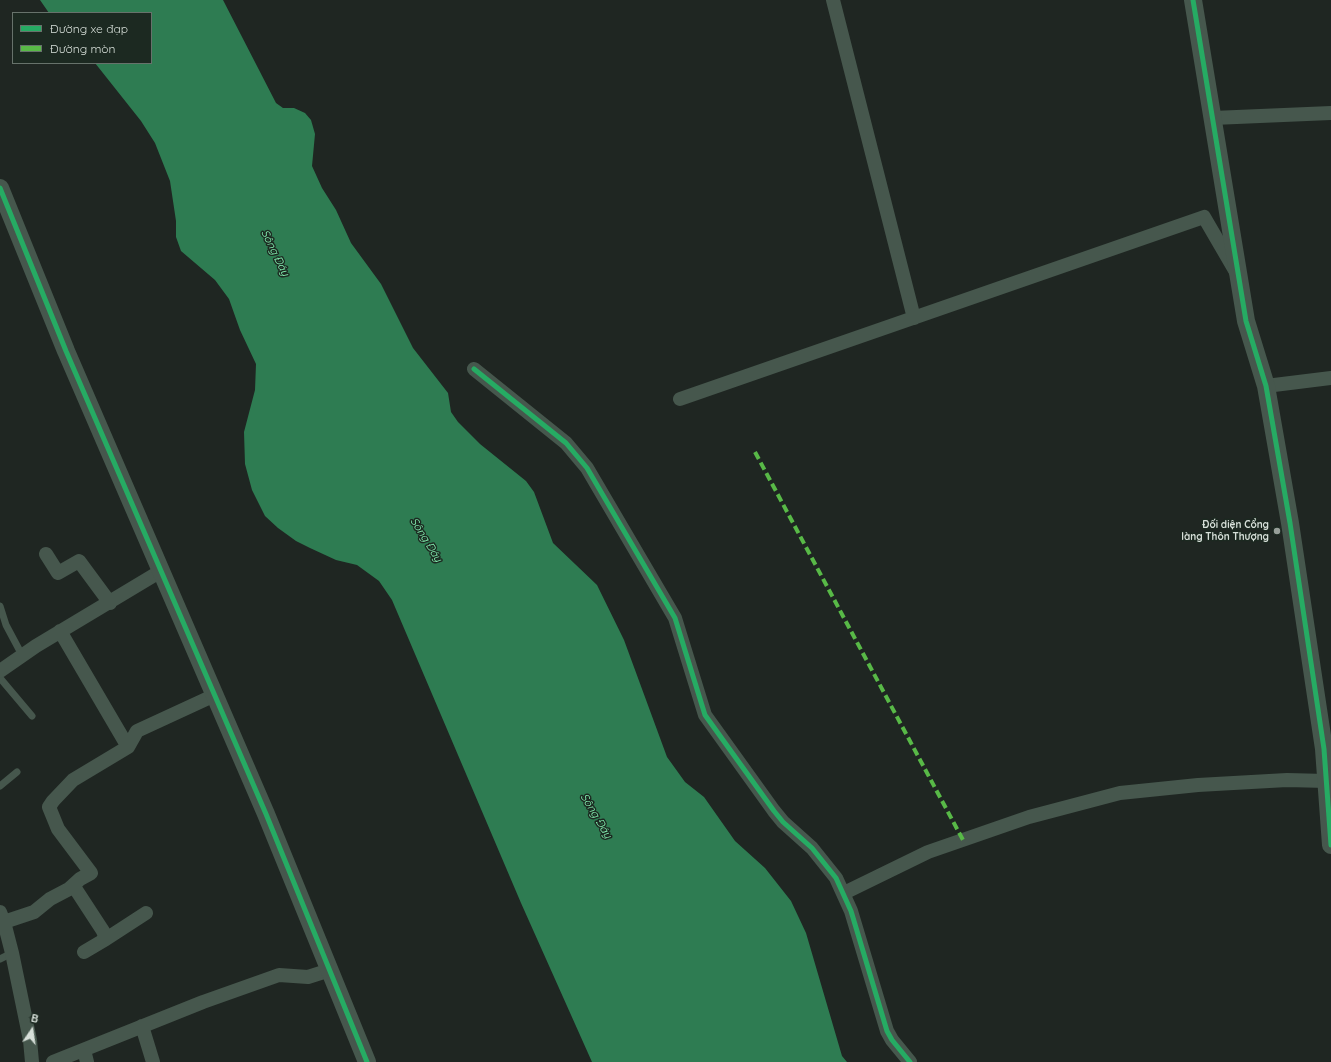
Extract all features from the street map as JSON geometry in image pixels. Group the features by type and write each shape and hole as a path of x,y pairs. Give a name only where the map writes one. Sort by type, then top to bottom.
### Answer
{"street":[{"path":"833,0 914,318"},
{"path":"1193,0 1246,321 1266,386 1327,748 1326,781 1331,845"},
{"path":"1213,118 1331,114"},
{"path":"0,188 66,351 215,695 367,1062"},
{"path":"680,399 1204,217 1239,277"},
{"path":"474,369 566,443 587,468 675,618 705,715 774,811 827,865 844,893 886,1031 910,1062"},
{"path":"1266,386 1331,378"},
{"path":"46,554 58,573 79,560 110,603"},
{"path":"0,671 60,631 110,603 161,571"},
{"path":"60,631 128,747"},
{"path":"32,1062 30,1040 6,956 2,917 34,912 80,879 91,873 58,829 49,807 73,780 128,747 137,731 215,695"},
{"path":"844,893 928,852 1029,817 1120,793 1198,785 1288,780 1326,781"},
{"path":"73,885 103,931 106,939"},
{"path":"84,952 146,913"},
{"path":"53,1062 85,1056 142,1026 203,1002 279,975 308,977 330,970"},
{"path":"142,1026 153,1062"}],"lane":[{"path":"0,606 6,625 22,655"},
{"path":"0,678 32,716"},
{"path":"0,786 16,772"}],"water":[{"name":"Sông Đáy","path":"40,0 223,0 276,103 283,108 294,108 305,113 311,120 315,134 312,166 322,188 336,210 351,243 381,284 413,348 448,393 451,412 458,422 480,444 526,481 534,492 553,543 597,585 624,640 667,757 685,782 704,797 735,841 765,868 791,901 806,933 842,1056 847,1062 592,1062 521,903 392,600 379,581 357,565 336,560 310,548 296,541 278,528 265,516 252,490 245,464 244,432 255,390 256,364 240,330 229,299 215,280 181,251 176,237 176,221 170,181 155,143 141,121 96,64 152,64 152,12 48,12"}],"marked path":[{"path":"755,452 963,840"}],"cycle path":[{"path":"1193,0 1246,321 1266,386 1290,523 1324,749 1331,845"},
{"path":"0,188 66,351 266,814 367,1062"},
{"path":"474,369 566,443 587,468 675,618 705,715 774,811 783,822 812,848 836,878 851,911 887,1031 892,1040 910,1062"}],"place":[{"name":"Đối diện Cổng làng Thôn Thượng","path":"1277,531"}]}
